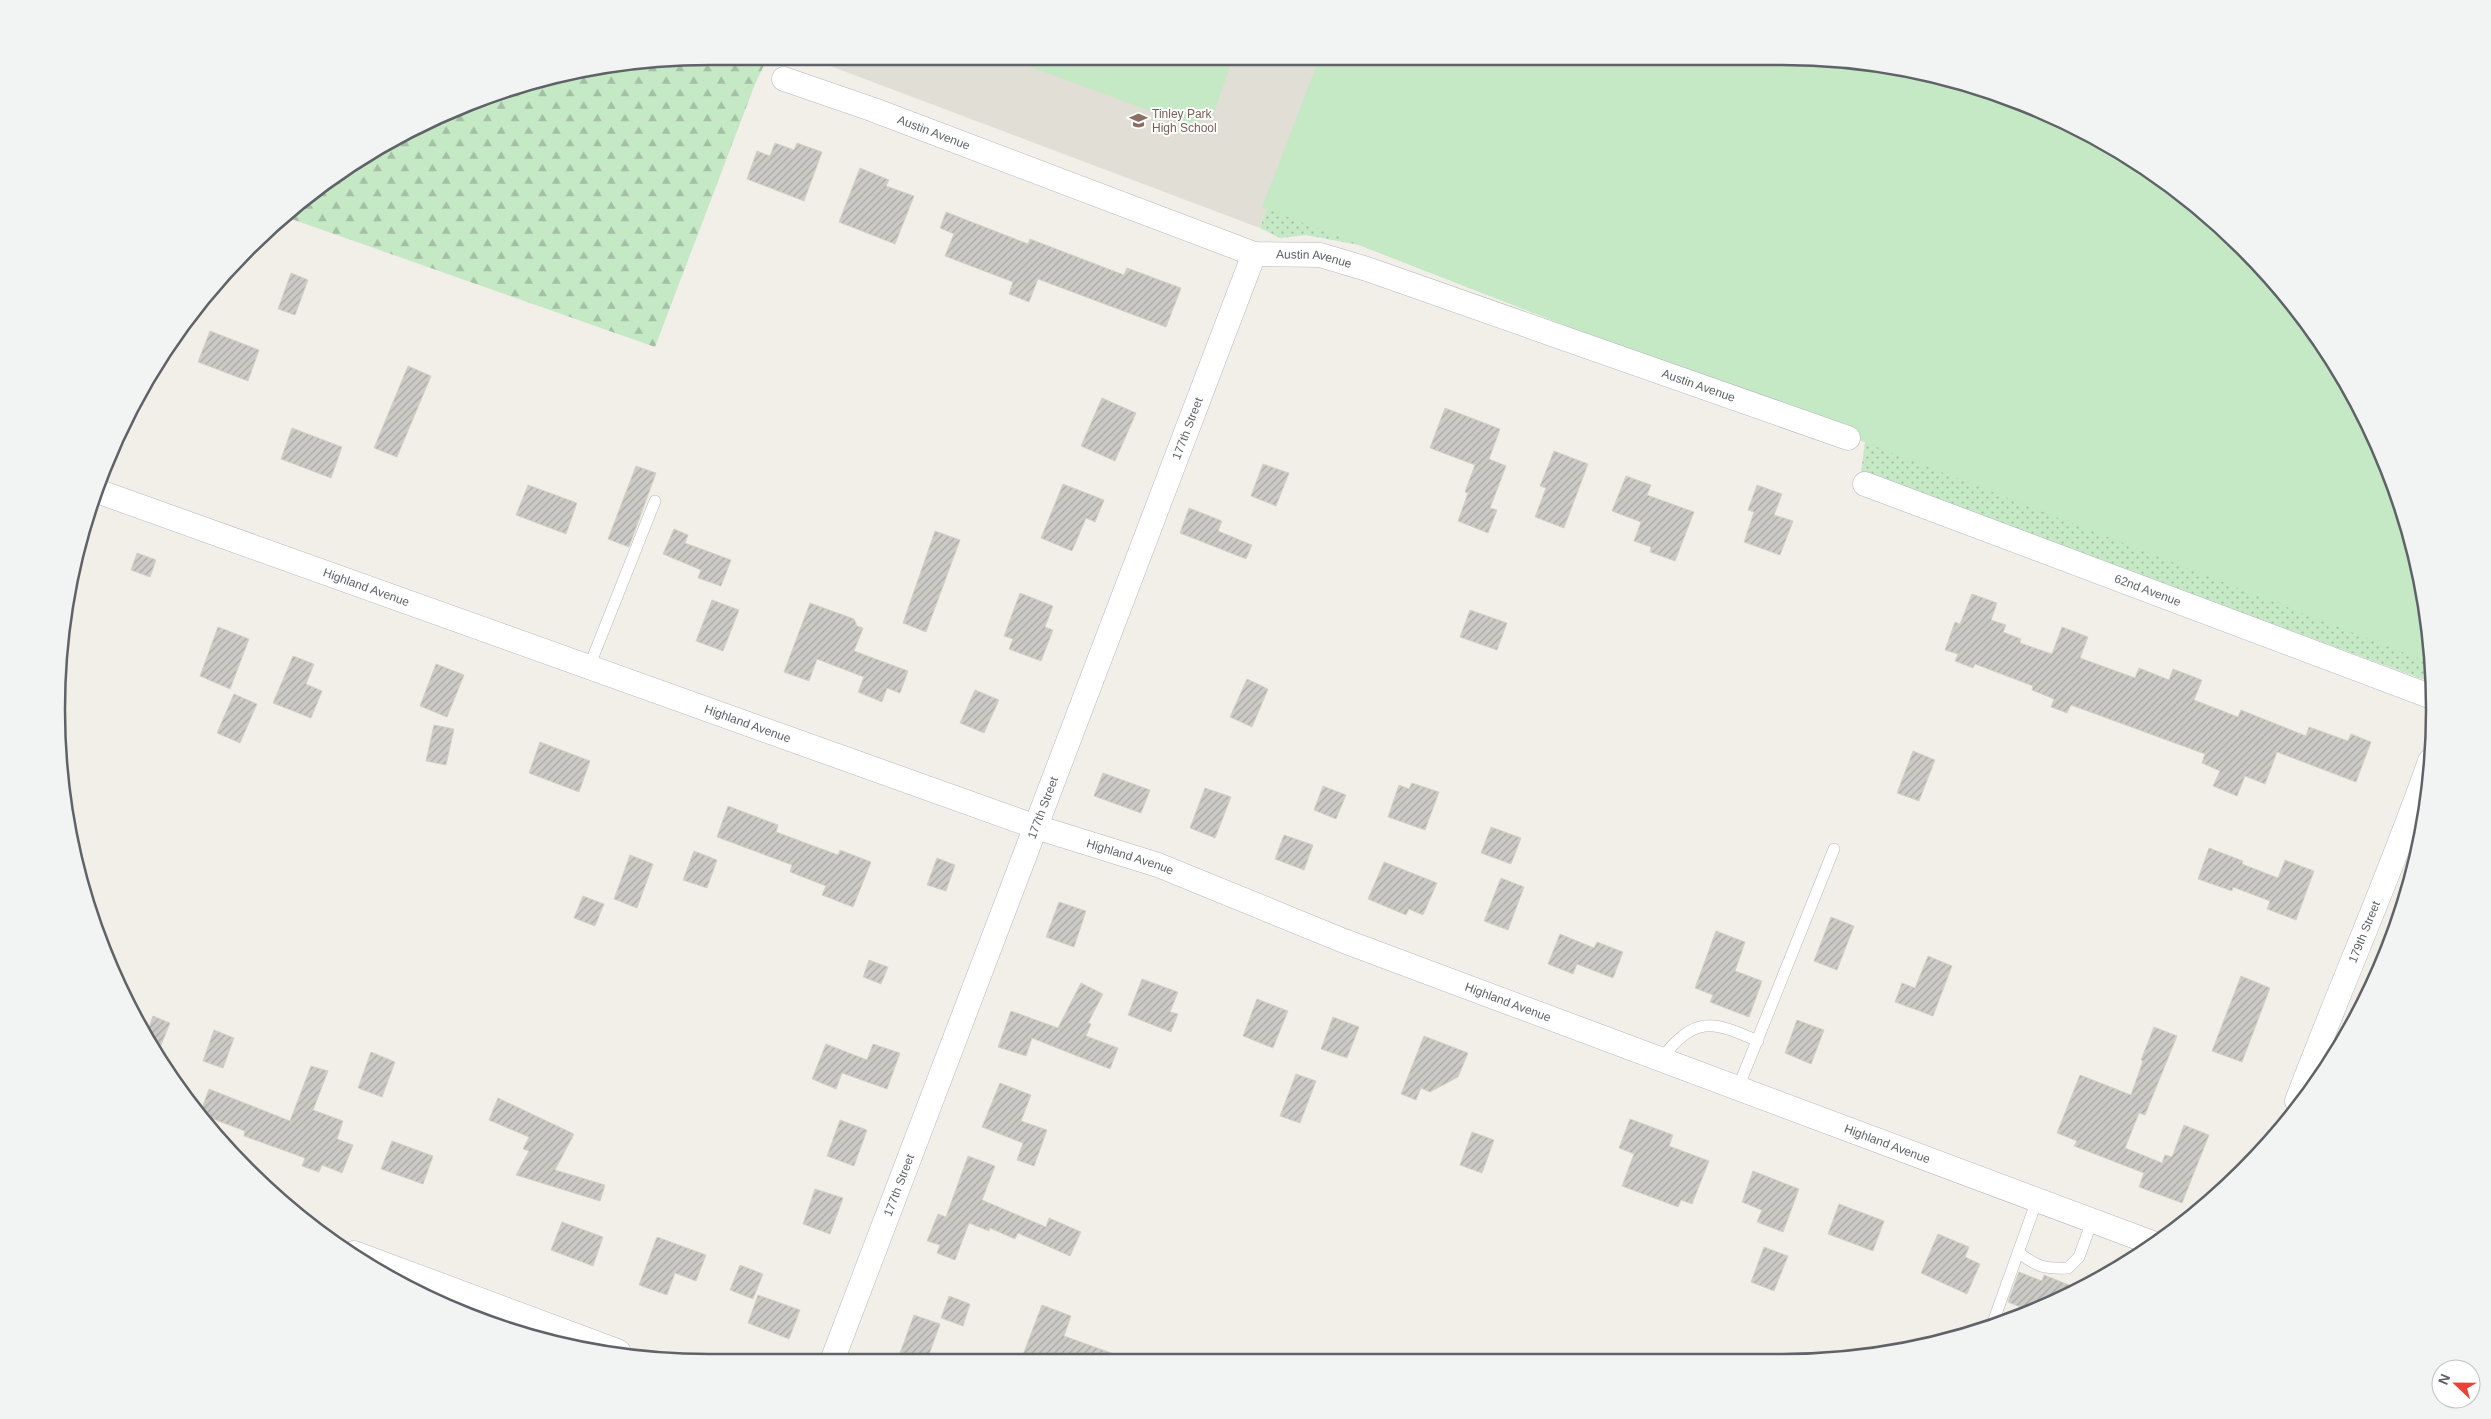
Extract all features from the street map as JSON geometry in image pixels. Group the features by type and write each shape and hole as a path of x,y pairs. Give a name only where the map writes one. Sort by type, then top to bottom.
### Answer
{"street":[{"name":"Austin Avenue","path":"784,79 874,110 1254,254 1320,254 1848,438"},
{"name":"177th Street","path":"835,1354 1254,254"},
{"name":"62nd Avenue","path":"1864,484 2426,695"},
{"name":"Highland Avenue","path":"102,493 1036,827 1158,866 1344,941 2146,1241"},
{"name":"179th Street","path":"2301,1090 2338,992 2400,845 2421,786"},
{"path":"384,1266 590,1343"}],"lane":[{"path":"590,667 655,501"},
{"path":"1738,1088 1834,849"},
{"path":"1661,1059 1676,1041 1690,1030 1706,1025 1728,1028 1758,1041"},
{"path":"1995,1318 2037,1200"},
{"path":"2018,1252 2035,1266 2051,1269 2068,1268 2079,1257 2092,1220"}],"shaded area":[{"name":"Tinley Park High School","path":"828,65 1321,65 1260,228"}],"green space":[{"path":"764,65 755,84 655,347 292,219 317,198 387,151 424,131 502,99 584,77 625,71 667,66"},
{"path":"1025,65 1230,65 1213,116 1189,125"},
{"path":"1317,65 1824,66 1907,77 1989,99 2028,114 2067,131 2104,151 2174,198 2237,254 2293,317 2340,387 2360,424 2392,502 2414,584 2424,661 1262,207"},
{"path":"1277,181 2413,579 2420,625 2425,680 1861,472 1865,442 1359,245 1306,235 1280,238 1260,228"}],"building":[{"path":"775,143 794,150 797,143 822,152 804,201 747,179 757,151 770,156"},
{"path":"860,168 889,180 886,186 914,196 895,244 839,222"},
{"path":"946,212 1028,244 1030,239 1124,275 1127,268 1181,288 1166,327 1038,279 1029,302 1009,294 1013,282 945,256 954,234 940,228"},
{"path":"291,273 308,280 295,315 278,309"},
{"path":"210,331 259,350 248,381 198,362"},
{"path":"408,366 431,376 397,457 374,448"},
{"path":"1102,398 1136,413 1115,461 1081,446"},
{"path":"1445,408 1500,429 1489,459 1506,466 1490,508 1497,510 1488,533 1458,521 1468,493 1465,492 1475,465 1430,448"},
{"path":"292,428 342,447 331,478 281,459"},
{"path":"1554,451 1588,464 1564,528 1535,517 1546,488 1540,486"},
{"path":"1263,464 1289,473 1276,506 1251,496"},
{"path":"636,466 656,473 629,547 608,539"},
{"path":"1626,476 1651,485 1647,495 1694,512 1675,561 1650,552 1651,547 1634,541 1641,522 1612,511"},
{"path":"1063,484 1104,500 1095,522 1086,518 1072,551 1041,538"},
{"path":"528,485 577,503 566,534 516,515"},
{"path":"1757,485 1782,494 1774,515 1793,521 1780,555 1744,542 1754,512 1748,510"},
{"path":"1189,508 1222,521 1218,531 1252,545 1246,559 1180,533"},
{"path":"674,529 688,535 685,543 731,560 721,586 698,578 701,570 663,554"},
{"path":"935,531 960,540 926,632 903,623"},
{"path":"137,553 156,560 150,577 131,570"},
{"path":"1020,593 1053,606 1045,627 1053,630 1041,661 1009,649 1013,639 1004,636"},
{"path":"1972,594 1997,603 1991,620 2006,625 2003,632 2021,639 2020,643 2052,654 2062,627 2088,637 2080,658 2135,678 2139,668 2169,680 2173,669 2202,680 2194,700 2238,717 2241,710 2306,736 2309,727 2348,741 2351,734 2371,742 2356,782 2277,752 2265,784 2245,776 2237,796 2213,786 2220,771 2202,763 2205,754 2071,705 2067,713 2051,707 2054,699 2032,690 2033,686 1975,664 1973,668 1955,661 1958,654 1945,650 1955,622 1960,624"},
{"path":"712,600 739,610 723,651 696,641"},
{"path":"810,603 854,619 857,626 863,628 854,651 908,671 900,693 887,688 882,702 858,692 864,677 817,659 809,681 784,672"},
{"path":"1470,610 1507,623 1497,650 1460,637"},
{"path":"218,627 249,639 230,689 200,676"},
{"path":"293,656 314,664 306,684 322,691 311,718 273,703"},
{"path":"436,664 464,675 447,717 420,706"},
{"path":"1247,679 1268,689 1252,727 1230,717"},
{"path":"975,690 999,700 984,733 960,723"},
{"path":"234,694 257,704 240,743 217,733"},
{"path":"434,725 454,729 446,765 426,761"},
{"path":"540,742 590,761 579,792 529,773"},
{"path":"1913,751 1935,760 1919,801 1897,793"},
{"path":"1103,773 1150,790 1141,813 1094,796"},
{"path":"1412,783 1439,792 1425,830 1388,817 1399,785 1409,789"},
{"path":"1323,786 1346,795 1336,819 1314,810"},
{"path":"1205,788 1231,797 1215,838 1190,828"},
{"path":"728,806 778,825 776,832 838,855 840,850 871,862 853,907 822,895 826,886 790,872 792,865 717,837"},
{"path":"1491,827 1521,838 1511,864 1481,853"},
{"path":"1284,835 1313,845 1304,870 1275,859"},
{"path":"2209,848 2243,861 2242,864 2278,878 2285,860 2314,871 2296,920 2267,909 2270,901 2233,887 2232,891 2198,879"},
{"path":"694,851 717,860 707,888 683,880"},
{"path":"630,855 653,864 637,908 614,899"},
{"path":"937,858 955,865 946,891 927,885"},
{"path":"1384,862 1437,883 1423,915 1409,909 1406,915 1368,899"},
{"path":"1501,878 1524,887 1508,930 1484,921"},
{"path":"583,896 604,904 595,926 574,918"},
{"path":"1059,902 1086,911 1074,947 1046,937"},
{"path":"1831,917 1854,926 1837,970 1814,961"},
{"path":"1716,931 1745,942 1735,971 1762,981 1749,1017 1710,1002 1713,995 1695,988"},
{"path":"1560,934 1594,948 1597,942 1623,952 1613,978 1577,964 1573,974 1548,964"},
{"path":"1928,956 1952,966 1933,1016 1895,1002 1902,983 1915,988"},
{"path":"869,960 888,967 881,984 863,977"},
{"path":"2241,976 2270,988 2242,1062 2212,1051"},
{"path":"1142,979 1178,992 1170,1012 1178,1014 1171,1032 1128,1015"},
{"path":"1081,983 1103,994 1088,1023 1091,1024 1086,1036 1118,1048 1110,1069 1032,1038 1026,1056 998,1047 1011,1011 1058,1028"},
{"path":"1257,999 1288,1011 1273,1048 1243,1036"},
{"path":"153,1016 170,1023 160,1047 151,1032 149,1028"},
{"path":"1333,1017 1359,1027 1347,1058 1321,1049"},
{"path":"1797,1020 1824,1030 1811,1064 1785,1053"},
{"path":"2154,1027 2177,1036 2145,1115 2139,1113 2125,1148 2162,1163 2165,1155 2172,1157 2184,1125 2209,1135 2182,1203 2139,1187 2144,1173 2074,1146 2077,1141 2057,1133 2080,1075 2131,1095 2143,1061 2141,1060"},
{"path":"214,1030 234,1038 223,1068 203,1061"},
{"path":"1424,1036 1468,1053 1458,1077 1430,1092 1421,1088 1416,1100 1401,1094"},
{"path":"826,1044 867,1060 873,1044 900,1053 887,1089 842,1073 836,1089 812,1079"},
{"path":"371,1052 395,1062 382,1097 358,1088"},
{"path":"311,1066 328,1071 313,1110 343,1121 337,1139 353,1145 342,1173 322,1165 319,1172 302,1166 305,1158 244,1136 245,1131 212,1119 202,1107 209,1089 290,1121"},
{"path":"1296,1074 1316,1081 1300,1123 1280,1116"},
{"path":"1000,1083 1031,1095 1021,1121 1047,1130 1034,1166 1017,1160 1023,1143 982,1127"},
{"path":"498,1098 574,1134 555,1170 605,1185 600,1201 516,1175 529,1151 523,1149 529,1137 489,1120"},
{"path":"1630,1119 1673,1135 1669,1146 1709,1161 1692,1204 1681,1200 1678,1207 1622,1186 1634,1154 1619,1148"},
{"path":"840,1120 867,1130 854,1166 827,1156"},
{"path":"1472,1132 1494,1140 1482,1173 1460,1165"},
{"path":"392,1141 433,1156 423,1184 381,1169"},
{"path":"968,1156 995,1166 982,1200 1046,1227 1049,1218 1081,1232 1070,1256 1018,1233 1015,1239 990,1228 989,1231 969,1223 955,1260 937,1253 940,1245 927,1241 938,1214 946,1217"},
{"path":"1753,1171 1799,1189 1783,1232 1757,1222 1762,1210 1742,1202"},
{"path":"815,1189 843,1198 830,1234 803,1224"},
{"path":"1839,1204 1884,1221 1873,1251 1828,1234"},
{"path":"562,1222 603,1237 593,1266 551,1250"},
{"path":"1938,1234 1969,1247 1965,1257 1980,1264 1967,1294 1921,1273"},
{"path":"657,1237 706,1255 696,1281 675,1273 667,1295 639,1285"},
{"path":"1764,1247 1788,1256 1774,1291 1751,1282"},
{"path":"740,1265 763,1274 753,1299 730,1290"},
{"path":"2019,1272 2042,1281 2044,1275 2071,1286 2022,1307 2008,1302"},
{"path":"758,1295 800,1310 789,1339 748,1323"},
{"path":"949,1296 970,1304 963,1326 941,1318"},
{"path":"1042,1305 1071,1316 1064,1336 1114,1354 1023,1354"},
{"path":"914,1315 940,1324 929,1354 900,1353"}],"place":[{"name":"Tinley Park High School","path":"1138,121"}]}
